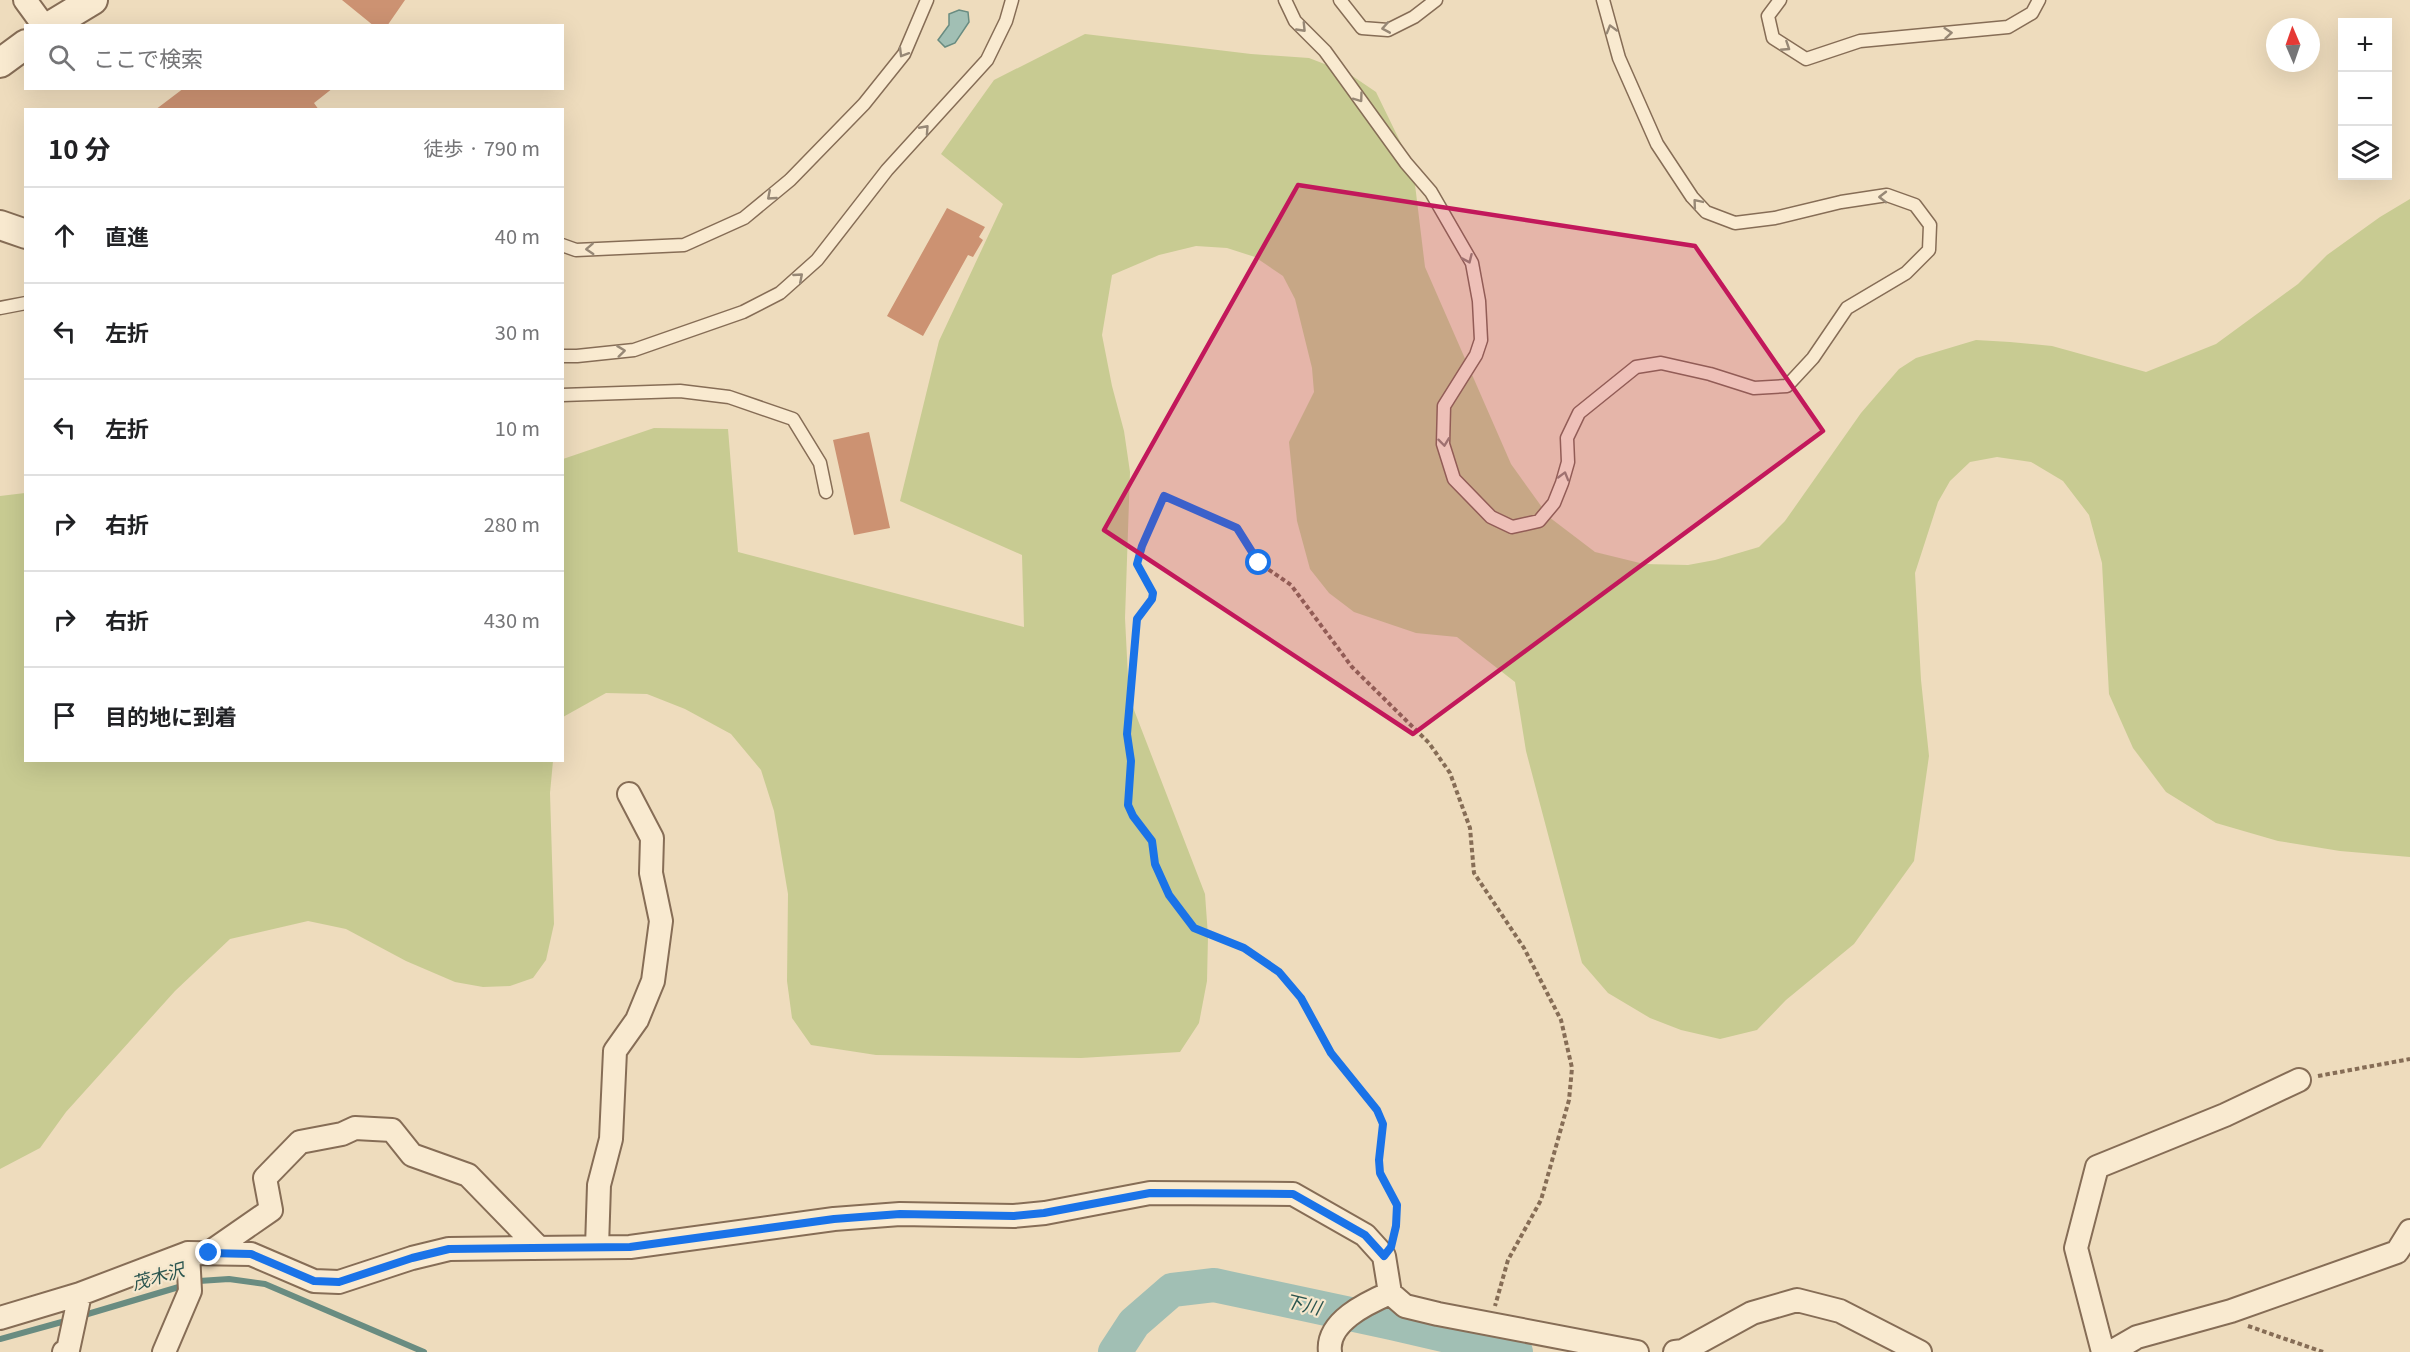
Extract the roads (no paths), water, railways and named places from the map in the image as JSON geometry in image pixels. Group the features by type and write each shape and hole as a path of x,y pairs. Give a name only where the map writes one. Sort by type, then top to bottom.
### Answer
{"street":[{"path":"25,0 43,24"},
{"path":"53,24 93,0"},
{"path":"0,63 24,45"},
{"path":"0,225 24,233"},
{"path":"597,1247 599,1185 611,1139 615,1051 638,1020 653,981 661,921 651,873 652,838 628,794"},
{"path":"2103,1352 2076,1248 2097,1167 2225,1115 2299,1080"},
{"path":"0,1318 80,1294 199,1253 271,1210 265,1179 300,1142 342,1134 355,1128 392,1130 412,1155 468,1175 539,1248"},
{"path":"199,1253 251,1254 314,1281 339,1282 412,1258 449,1249 630,1247 810,1222 889,1215 1014,1216 1034,1214 1150,1193 1293,1194 1365,1235 1384,1256 1389,1293 1405,1306 1493,1326 1637,1352"},
{"path":"2111,1352 2137,1337 2216,1315 2397,1251 2410,1231"},
{"path":"164,1352 190,1291 199,1253"},
{"path":"1330,1352 1329,1348 1336,1327 1366,1304 1389,1293"},
{"path":"64,1352 68,1350 80,1294"},
{"path":"1675,1352 1683,1351 1752,1313 1797,1300 1840,1311 1920,1352"}],"lane":[{"path":"564,246 576,250 684,245 744,218 789,180 864,104 904,54 927,0"},
{"path":"564,356 634,350 743,312 780,293 818,260 887,170 987,60 1006,21 1012,0"},
{"path":"1285,0 1295,21 1324,51 1406,163 1431,192 1472,263 1479,301 1481,340 1476,355 1443,406 1443,444 1454,479 1491,517 1512,527 1539,521 1554,503 1568,462 1567,438 1579,413 1636,367 1661,363 1710,374 1754,388 1787,386 1814,358 1847,308 1906,273 1929,250 1930,225 1915,205 1887,195 1841,202 1775,218 1735,223 1706,212 1692,197 1657,144 1619,58 1603,0"},
{"path":"1340,0 1362,28 1388,30 1414,17 1436,0"},
{"path":"1780,0 1768,16 1773,38 1806,59 1860,41 2008,27 2032,13 2039,0"},
{"path":"0,308 24,303"},
{"path":"564,395 680,391 729,397 793,419 820,464 825,492"}],"water":[{"path":"959,10 968,12 969,22 955,43 945,47 938,40 949,25 949,14"}],"waterway":[{"name":"茂木沢","path":"81,1316 199,1281 229,1279 265,1284 424,1352"},
{"name":"下川","path":"1115,1352 1134,1323 1172,1290 1214,1285 1516,1352"},
{"name":"茂木沢","path":"0,1339 69,1320"}]}
